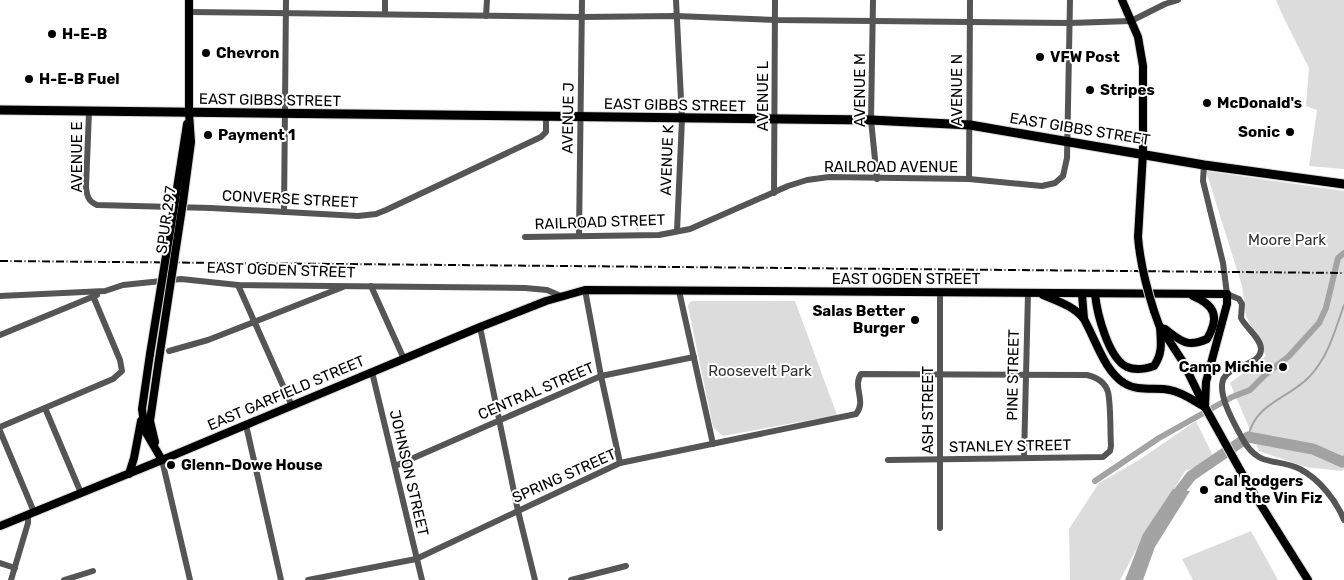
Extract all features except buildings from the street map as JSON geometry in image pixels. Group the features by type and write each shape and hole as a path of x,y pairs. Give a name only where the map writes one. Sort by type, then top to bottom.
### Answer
{"highway":[{"name":"EAST GIBBS STREET","path":"0,110 871,120 970,125 1143,153 1204,165 1344,184"}],"main road":[{"name":"SPUR 297","path":"162,460 145,431 142,409 150,354 191,142 189,113 189,0"},
{"path":"1095,294 1097,313 1102,329 1114,354 1122,364 1137,370 1154,366 1162,348 1159,325 1145,284 1138,237 1143,153 1143,66 1138,37 1122,0"},
{"name":"SPUR 297","path":"162,460 152,436 150,421 179,202"},
{"name":"EAST OGDEN STREET","path":"585,290 1227,294"},
{"name":"EAST GARFIELD STREET","path":"0,526 129,474 480,326 560,296 585,290"},
{"path":"1038,294 1080,313 1112,371 1125,384 1140,389 1172,390 1205,406"},
{"path":"1082,294 1084,318"},
{"path":"1159,325 1180,341 1188,344 1198,343 1207,338 1215,322 1210,306 1189,294"},
{"path":"1205,406 1206,382 1227,304 1227,294"},
{"path":"1159,325 1183,362 1249,486 1308,580"},
{"path":"129,474 140,431 142,409"}],"street":[{"path":"284,212 286,0"},
{"path":"385,0 385,14"},
{"path":"486,16 487,0"},
{"name":"AVENUE J","path":"578,236 582,0"},
{"name":"AVENUE K","path":"676,0 682,119 677,231"},
{"name":"AVENUE L","path":"774,193 776,0"},
{"name":"AVENUE M","path":"873,0 871,120 877,179"},
{"name":"AVENUE N","path":"969,179 970,0"},
{"path":"1067,141 1070,0"},
{"path":"189,12 582,17 676,16 776,20 1070,23 1131,21 1164,2 1178,0"},
{"name":"AVENUE E","path":"89,112 86,187 90,202"},
{"name":"CONVERSE STREET","path":"90,202 105,206 211,208 358,216 376,214 541,137 546,132 546,117"},
{"name":"RAILROAD AVENUE","path":"677,231 690,229 794,184 829,177 969,179 1030,186 1055,184 1064,176 1067,141"},
{"path":"1204,165 1203,181 1223,263 1227,294 1240,299 1242,304 1241,318 1259,342 1261,352 1256,360 1227,373 1222,382 1223,395 1227,406 1250,452 1260,458 1300,469 1316,480 1339,506 1344,520"},
{"name":"RAILROAD STREET","path":"525,237 659,235 677,231"},
{"name":"EAST OGDEN STREET","path":"0,296 105,292 123,285 181,279 238,284 525,288 547,290 560,296"},
{"path":"238,284 292,406"},
{"path":"169,351 208,340 346,286"},
{"path":"371,286 404,359"},
{"path":"585,290 600,376 620,463"},
{"path":"679,291 713,444"},
{"path":"0,335 105,292"},
{"name":"ASH STREET","path":"940,293 940,528"},
{"name":"PINE STREET","path":"1024,458 1028,294"},
{"path":"11,580 31,513 0,429 113,379 122,371 120,360 93,296"},
{"path":"480,326 498,420 535,580"},
{"name":"CENTRAL STREET","path":"395,466 600,376 694,357"},
{"name":"JOHNSON STREET","path":"372,372 422,580"},
{"name":"SPRING STREET","path":"308,580 416,559 620,463 856,414 861,405 857,382 860,374 940,374"},
{"path":"940,374 1026,375"},
{"name":"STANLEY STREET","path":"888,460 1103,457 1110,451 1108,391 1102,382 1095,377 1087,375 1026,375"},
{"path":"45,408 81,493"},
{"path":"246,425 281,580"},
{"path":"162,460 190,580"},
{"path":"0,563 15,568"},
{"path":"571,580 626,566"},
{"path":"67,579 93,571"}],"green space":[{"path":"1276,0 1344,0 1344,169 1309,166 1317,110 1306,106 1309,68"},
{"name":"Moore Park","path":"1206,171 1344,191 1344,470 1306,467 1259,451 1230,383 1266,356 1246,316 1242,286"},
{"name":"Roosevelt Park","path":"692,301 795,301 837,415 723,436 713,427 688,306"},
{"path":"1196,421 1215,460 1185,471 1120,580 1070,580 1069,529 1099,483 1139,460"},
{"path":"1251,531 1278,580 1193,580 1182,559"}],"shaded area":[{"path":"1173,489 1190,491 1155,547 1143,580 1125,580 1143,534"}],"waterway":[{"path":"1095,481 1159,438 1232,397 1250,390 1289,356 1319,323 1326,308 1338,258 1344,253"},
{"path":"1248,437 1252,425 1258,416 1273,402 1300,385 1316,369 1330,343 1344,305"},
{"path":"1172,501 1191,476 1248,437 1313,449 1342,462 1344,461"}],"railway":[{"path":"0,261 1344,273"}],"place":[{"name":"H-E-B","path":"52,34"},
{"name":"Chevron","path":"206,53"},
{"name":"VFW Post","path":"1040,57"},
{"name":"H-E-B Fuel","path":"29,79"},
{"name":"Stripes","path":"1090,90"},
{"name":"McDonald's","path":"1207,103"},
{"name":"Sonic","path":"1290,132"},
{"name":"Payment 1","path":"208,135"},
{"name":"Salas Better Burger","path":"915,320"},
{"name":"Camp Michie","path":"1283,367"},
{"name":"Glenn-Dowe House","path":"171,465"},
{"name":"Cal Rodgers and the Vin Fiz","path":"1204,490"}]}
